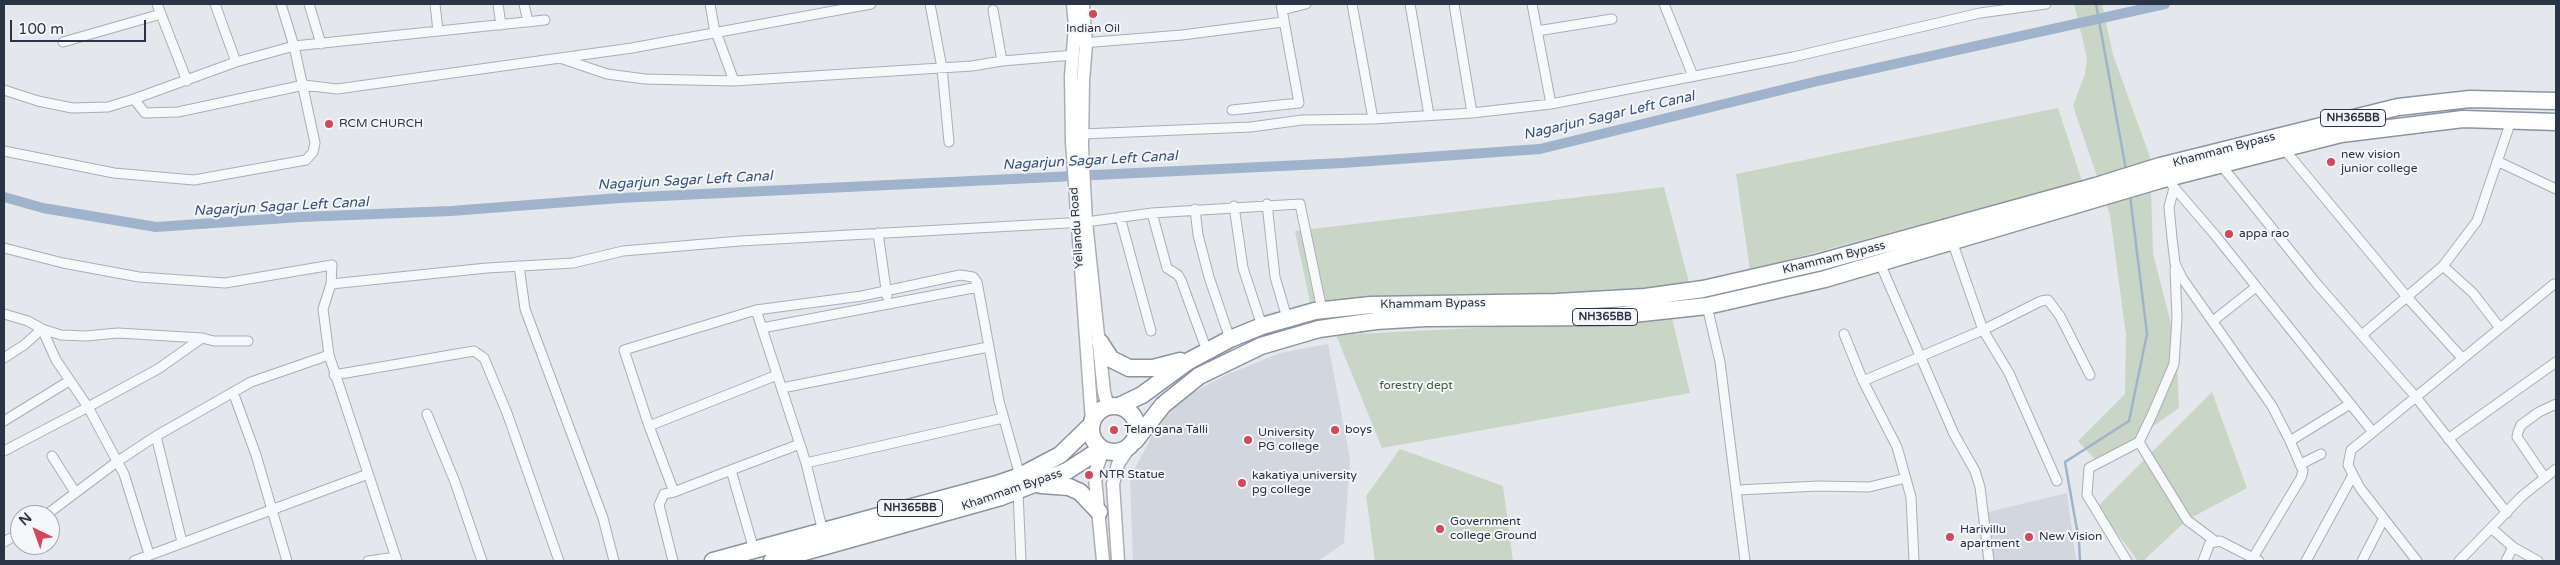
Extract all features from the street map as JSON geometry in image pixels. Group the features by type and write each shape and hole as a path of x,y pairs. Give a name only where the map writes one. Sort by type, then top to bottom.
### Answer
{"highway":[{"name":"Khammam Bypass","path":"2164,178 2273,136 2398,107 2470,99 2519,98 2556,101"},
{"name":"Khammam Bypass","path":"1114,407 1134,399 1207,351 1230,339 1287,318 1322,310 1370,305 1557,302 1646,298 1703,289 1817,263 2341,134 2464,119 2556,122"},
{"name":"Khammam Bypass","path":"1133,444 1163,405 1199,376 1261,346 1319,328 1376,320 1605,317 1707,306 1825,279 1952,241 2097,193"},
{"path":"1100,342 1111,359 1119,365 1140,370 1166,366 1207,351"},
{"path":"1114,407 1132,414 1136,420 1138,434 1133,444"},
{"name":"NH365BB","path":"1092,424 1098,413 1114,407"},
{"name":"Khammam Bypass","path":"713,561 823,532 1021,485 1060,455 1092,424"},
{"path":"1092,424 1093,438 1102,450"},
{"name":"NH365BB","path":"1102,450 1118,453 1133,444"},
{"name":"Khammam Bypass","path":"772,561 1067,472 1102,450"},
{"path":"1021,485 1056,484 1069,487 1080,492 1099,512"}],"main road":[{"name":"Yellandu Road","path":"1074,4 1078,47"},
{"name":"Yellandu Road","path":"1083,4 1078,47 1071,76 1078,141 1092,424"},
{"name":"Yellandu Road","path":"1081,222 1100,342 1104,392 1114,407"},
{"path":"1118,561 1113,496 1114,473 1133,444"},
{"path":"1102,450 1096,470 1095,490 1099,512 1103,561"}],"street":[{"path":"157,4 187,81"},
{"path":"215,4 236,62"},
{"path":"4,151 114,174 194,180 306,160 313,152 315,142 304,85 281,4"},
{"path":"309,4 321,44"},
{"path":"436,4 438,32"},
{"path":"498,4 501,25"},
{"path":"524,4 528,22"},
{"path":"710,4 715,32 734,81"},
{"path":"134,99 145,113 178,112 304,85 336,88 560,59 632,48 871,4"},
{"path":"930,4 942,68 949,142"},
{"path":"1302,120 1281,7 1306,4"},
{"path":"1352,4 1373,119"},
{"path":"1410,4 1429,115"},
{"path":"1454,4 1472,113"},
{"path":"1532,4 1551,104"},
{"path":"1664,4 1693,76"},
{"path":"1078,141 1251,127 1302,120 1373,119 1472,113 1551,104 1793,56 1980,13 2046,4"},
{"path":"994,10 1002,61"},
{"path":"63,42 161,14"},
{"path":"1537,32 1612,19"},
{"path":"4,90 38,101 72,108 108,108 236,62 294,46 545,20"},
{"path":"560,59 607,74 645,79 734,81 972,66 1078,47 1284,22"},
{"path":"1232,110 1299,103"},
{"path":"2362,335 2443,266 2477,221 2511,121"},
{"path":"2284,149 2407,297 2462,358"},
{"path":"2497,161 2556,189"},
{"path":"2221,165 2317,284 2415,396 2507,513"},
{"path":"2127,561 2087,495 2088,468 2139,442 2174,364 2177,318 2175,262 2164,178"},
{"path":"2164,178 2216,235 2372,431"},
{"path":"331,284 519,266 573,263 623,252 740,241 1081,222 1195,209 1267,204 1300,204 1322,310"},
{"path":"1267,204 1275,277 1287,318"},
{"path":"1234,206 1243,268 1262,326"},
{"path":"1195,209 1198,235 1209,277 1230,339"},
{"path":"1152,213 1167,268 1182,280 1207,351"},
{"path":"1120,217 1151,331"},
{"path":"878,233 888,304"},
{"path":"1952,241 1983,330 2009,373 2057,482"},
{"path":"4,248 63,263 139,277 225,283 332,265 331,284 324,309 329,355 396,559 368,561"},
{"path":"1878,262 1954,434 1975,470 1980,487 1990,561"},
{"path":"2139,442 2187,520 2215,541 2220,541 2254,560 2301,478 2301,464 2272,406 2182,278 2175,262"},
{"path":"519,266 526,309 603,518 614,561"},
{"path":"2443,266 2473,293 2500,328"},
{"path":"674,492 649,426 624,350 756,310 886,291 968,274 977,282 988,347 1021,485 1021,561"},
{"path":"2417,561 2383,520 2353,475 2348,465 2351,450 2554,284"},
{"path":"762,328 978,287"},
{"path":"2213,321 2256,287"},
{"path":"1863,381 1921,358 2041,301 2048,300 2060,316 2090,375"},
{"path":"1707,306 1720,362 1738,490 1745,561"},
{"path":"756,310 806,463 823,532"},
{"path":"4,314 28,321 42,329 61,335 118,333 202,338 214,341 248,341"},
{"path":"4,358 24,345 42,329"},
{"path":"42,329 69,381 88,407 118,461 149,554"},
{"path":"1844,334 1863,381 1896,447 1906,478 1911,497 1914,561"},
{"path":"4,451 158,369 202,338"},
{"path":"782,388 988,347"},
{"path":"334,375 474,351 484,358 508,413 559,561"},
{"path":"59,505 118,461 156,436 251,382 329,355"},
{"path":"2448,439 2556,362"},
{"path":"649,426 777,374"},
{"path":"4,421 69,381"},
{"path":"233,392 256,455 287,561"},
{"path":"2290,440 2350,404"},
{"path":"2545,478 2517,437 2521,425 2539,412 2556,404"},
{"path":"427,414 455,482 482,561"},
{"path":"806,463 1004,418"},
{"path":"156,436 182,542"},
{"path":"673,561 660,505 664,494 674,492 800,444"},
{"path":"2301,464 2322,454"},
{"path":"52,456 75,492"},
{"path":"2459,561 2522,496 2556,469"},
{"path":"731,470 754,550"},
{"path":"134,561 368,474"},
{"path":"2306,561 2353,475"},
{"path":"1738,490 1818,486 1869,487 1906,478"},
{"path":"2362,561 2383,520"},
{"path":"2491,528 2513,547 2538,561"},
{"path":"2203,561 2210,544 2215,541"},
{"path":"2506,561 2513,547"}],"shaded area":[{"name":"University PG college","path":"1328,344 1350,459 1344,543 1318,561 1133,561 1130,478 1160,421 1185,397 1224,376 1280,353"},
{"name":"New Vision","path":"2067,493 2076,560 1990,561 1980,514"}],"green space":[{"path":"2074,4 2102,4 2113,55 2150,157 2153,254 2176,343 2179,408 2099,464 2078,441 2125,394 2126,335 2110,215 2073,106 2085,74 2087,58"},
{"path":"2058,108 2082,181 1750,270 1736,174"},
{"path":"1664,187 1691,290 1311,307 1295,231"},
{"name":"forestry dept","path":"1672,318 1690,393 1382,448 1336,335"},
{"path":"2212,392 2247,488 2187,520 2143,561 2138,561 2097,507"},
{"name":"Government college Ground","path":"1400,449 1503,486 1513,561 1375,561 1366,496"}],"waterway":[{"path":"2096,4 2126,170"},
{"name":"Nagarjun Sagar Left Canal","path":"4,197 43,208 156,227 301,217 451,211 620,198 1343,163 1540,149 1818,81 2165,4"},
{"path":"2080,561 2079,541 2065,462 2129,421 2147,334 2130,195"}],"place":[{"name":"Indian Oil","path":"1093,14"},
{"name":"RCM CHURCH","path":"329,124"},
{"name":"new vision junior college","path":"2331,162"},
{"name":"appa rao","path":"2229,234"},
{"name":"Telangana Talli","path":"1114,430"},
{"name":"boys","path":"1335,430"},
{"name":"University PG college","path":"1248,440"},
{"name":"NTR Statue","path":"1089,475"},
{"name":"kakatiya university pg college","path":"1242,483"},
{"name":"Government college Ground","path":"1440,529"},
{"name":"Harivillu apartment","path":"1950,537"},
{"name":"New Vision","path":"2029,537"}]}
